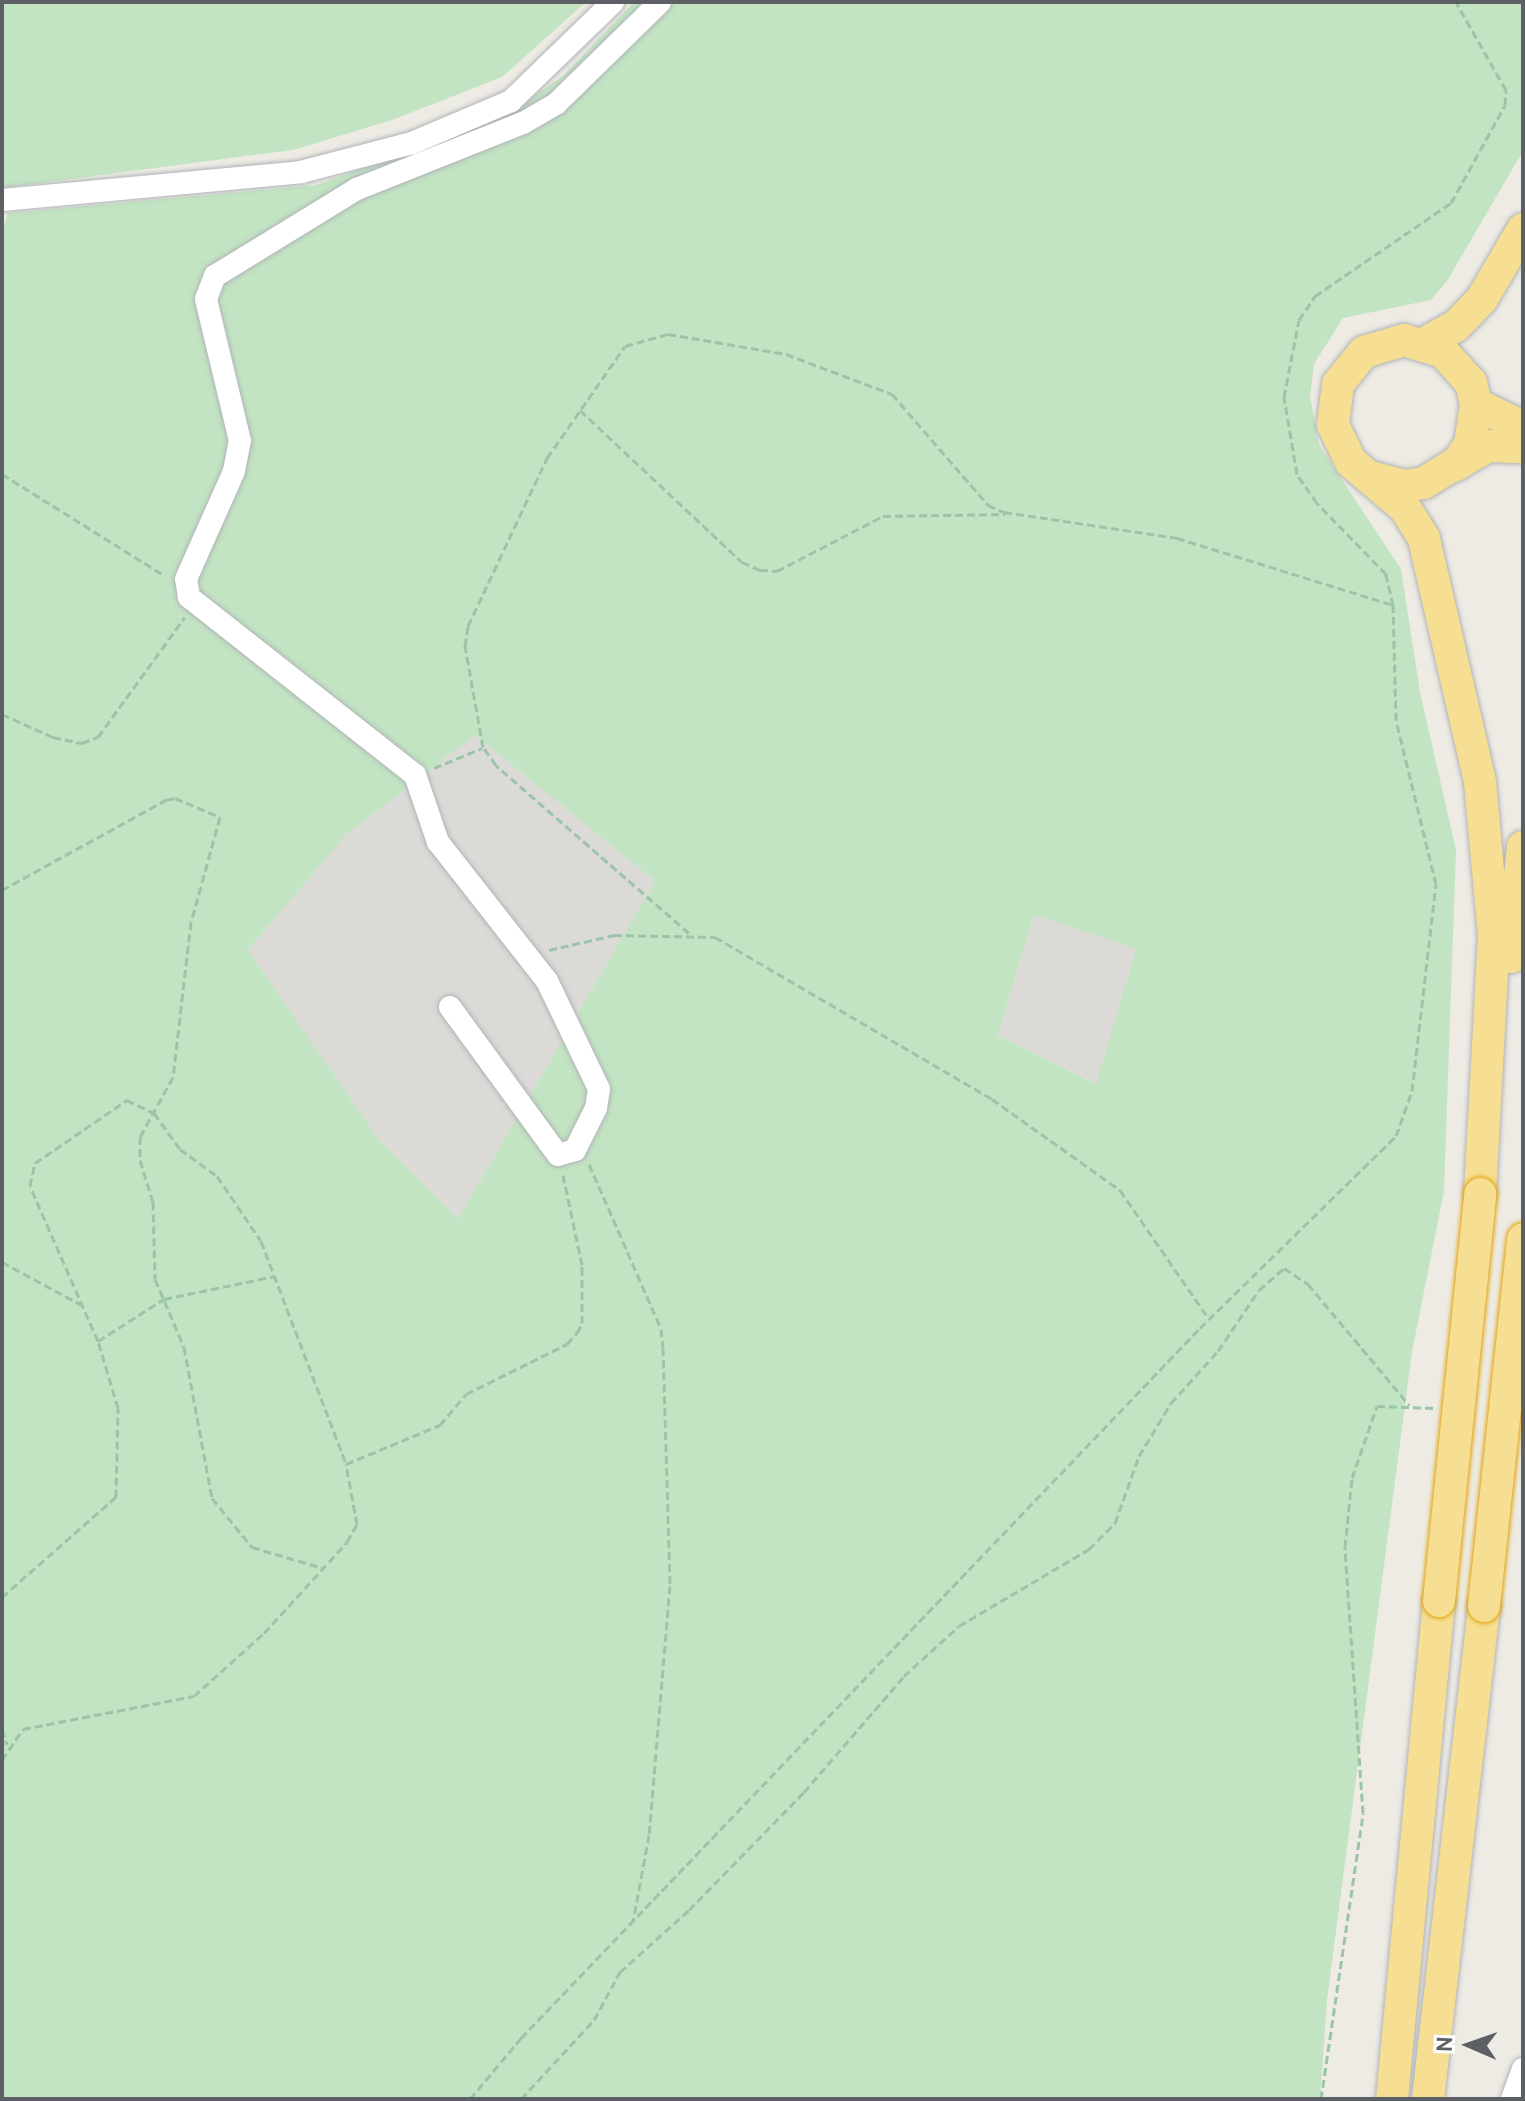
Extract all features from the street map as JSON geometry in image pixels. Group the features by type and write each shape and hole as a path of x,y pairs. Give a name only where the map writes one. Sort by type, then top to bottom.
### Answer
{"highway":[{"path":"1480,1194 1494,935 1480,782 1424,539 1405,508 1367,476 1339,445 1332,404 1338,384 1364,352 1383,343 1425,343 1456,326 1482,299 1523,229"},
{"path":"1425,343 1459,366 1476,404 1519,436"},
{"path":"1442,475 1470,444 1476,404"},
{"path":"1367,476 1405,486 1442,475 1473,451 1519,436"},
{"path":"1392,2099 1480,1194 1523,847"},
{"path":"1428,2099 1523,1239"}],"lane":[{"path":"2,200 301,172 412,143 511,101 613,2"},
{"path":"450,1007 558,1155 578,1144 596,1108 599,1089 547,981 438,842 415,775 191,595 234,471 240,441 206,315 215,276 357,189 541,113 660,2"},
{"path":"1512,2099 1523,2069"}],"path":[{"path":"470,2099 633,1922 1209,1319 1396,1136 1412,1091 1436,884 1396,720 1393,605 1379,564 1317,503 1297,474 1284,397 1299,320 1315,296 1451,203 1505,105 1506,90 1456,2"},
{"path":"689,933 496,765 483,747 465,646 468,626 547,458 625,346 648,336 668,334 786,354 892,394 988,505 1012,514"},
{"path":"580,410 742,562 760,570 777,571 883,516 1012,514 1177,538 1393,605"},
{"path":"2,474 191,595 98,737 82,743 53,737 2,714"},
{"path":"415,775 483,747"},
{"path":"2,890 166,800 175,798 220,817 191,922 173,1077 140,1137 140,1160 153,1202 155,1279 184,1347 212,1498 252,1547 323,1568"},
{"path":"526,955 614,935 689,933 715,937 992,1099 1120,1190 1209,1319"},
{"path":"2,1597 116,1497 118,1408 98,1341 33,1198 35,1163 127,1100 154,1113 180,1149 217,1176 261,1241 346,1464 357,1524 323,1568 264,1633 194,1696 23,1729 8,1745 2,1760"},
{"path":"578,1144 661,1329 663,1348 670,1586 649,1835 633,1922"},
{"path":"346,1464 440,1425 466,1394 567,1344 577,1333 582,1323 582,1265 558,1155"},
{"path":"2,1262 82,1305"},
{"path":"521,2099 594,2020 620,1972 689,1910 804,1792 904,1676 959,1626 1089,1549 1115,1523 1139,1456 1171,1403 1218,1351 1259,1290 1284,1268 1308,1284 1409,1405"},
{"path":"98,1341 164,1299 275,1276"},
{"path":"1321,2099 1363,1813 1345,1547 1352,1478 1377,1406 1428,1405"},
{"path":"2,1729 8,1745"}],"shaded area":[{"path":"475,735 655,881 458,1219 380,1141 248,950 347,834"},
{"path":"1034,915 1136,949 1097,1084 998,1035"}],"green space":[{"path":"2,2 586,2 502,77 392,120 293,150 2,188"},
{"path":"634,2 1523,2 1523,151 1447,281 1431,300 1343,318 1314,364 1310,396 1319,445 1401,569 1420,692 1456,850 1444,1191 1412,1352 1327,2000 1320,2099 2,2099 2,232 8,213 316,185 498,120 563,76","holes":["475,735 655,881 458,1219 380,1141 248,950 347,834","1034,915 1136,949 1096,1084 998,1035"]}]}
